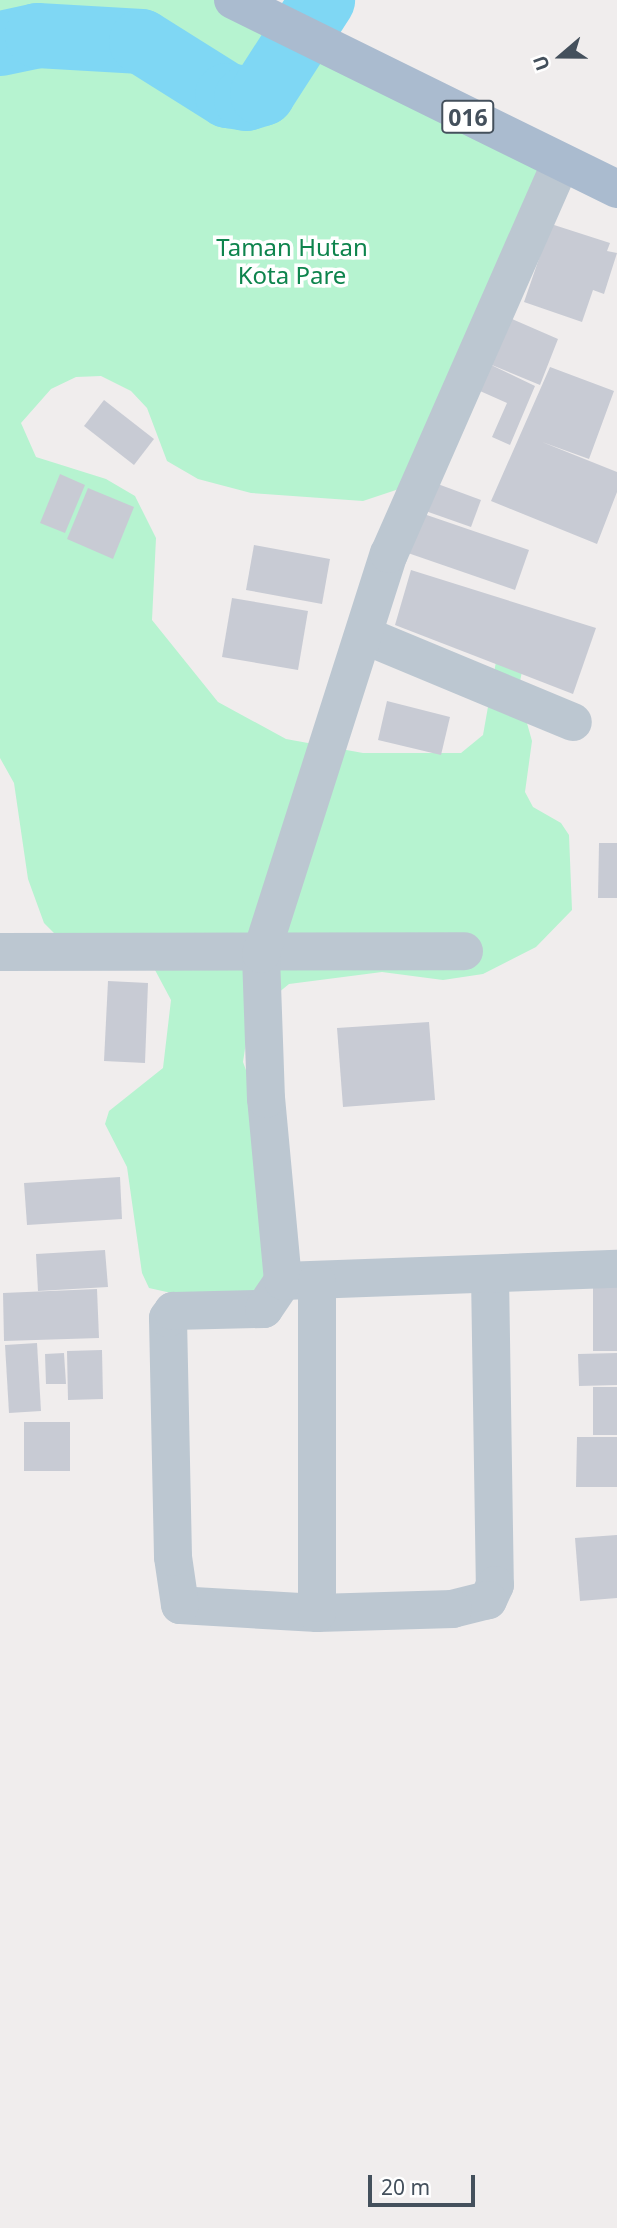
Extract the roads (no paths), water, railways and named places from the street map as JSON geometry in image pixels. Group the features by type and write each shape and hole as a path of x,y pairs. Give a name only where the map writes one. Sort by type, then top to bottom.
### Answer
{"main road":[{"name":"016","path":"233,0 617,189"}],"street":[{"path":"317,1612 300,1282 266,1098 261,954 366,636 389,554 561,163"},
{"path":"366,636 573,722"},
{"path":"0,952 261,954 464,951"},
{"path":"490,1275 494,1593 474,1607 317,1612 191,1610 174,1595 169,1315 264,1309 300,1282 617,1269"}],"waterway":[{"path":"0,43 37,35 141,41 227,95 246,98 262,93 322,0"}],"park label":[{"name":"Taman Hutan Kota Pare","path":"292,261"}]}
